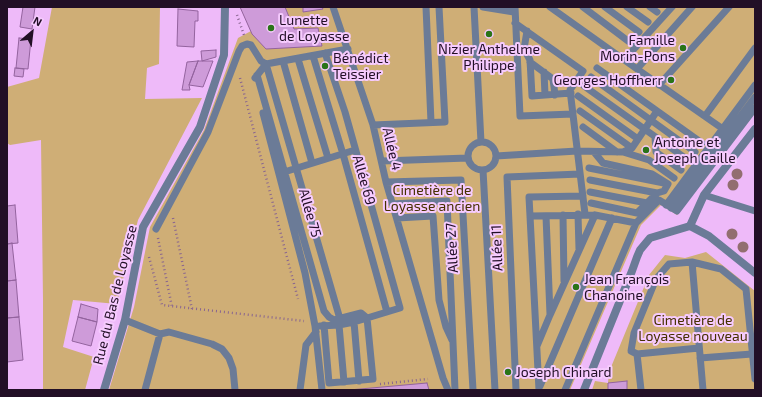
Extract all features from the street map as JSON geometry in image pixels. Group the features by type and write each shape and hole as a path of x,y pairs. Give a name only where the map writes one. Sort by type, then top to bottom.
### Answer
{"street":[{"name":"Rue du Bas de Loyasse","path":"104,390 125,320 143,226 200,127 224,55 225,7"},
{"path":"690,226 704,195 755,129"},
{"path":"584,390 640,250 650,238 690,226 709,236 755,273"}],"lane":[{"name":"Allée 4","path":"333,7 373,125 392,204 443,378 448,390"},
{"path":"426,7 431,122"},
{"path":"373,125 445,122 439,7"},
{"path":"474,7 481,142"},
{"path":"483,7 515,9 520,116 576,113 632,148"},
{"path":"550,7 659,85 705,116 729,129"},
{"path":"583,7 636,47"},
{"path":"605,7 639,32"},
{"path":"628,7 648,22"},
{"path":"650,7 657,12"},
{"path":"624,60 672,7"},
{"path":"636,69 692,7"},
{"path":"659,85 729,7"},
{"path":"515,23 527,31 584,71 570,92 555,95 532,96 530,62 524,49 527,31"},
{"path":"156,229 208,132 239,51 242,46 247,44 252,45 261,61 266,64 339,322 344,382"},
{"path":"705,116 755,48"},
{"path":"322,390 315,327 305,273 282,172 254,79 266,64 348,49"},
{"path":"325,53 345,112 400,308 354,322 339,322"},
{"name":"Allée 69","path":"313,56 343,154 387,312"},
{"path":"298,58 328,158"},
{"path":"283,61 312,163"},
{"path":"530,62 553,78 555,95"},
{"path":"598,68 702,143"},
{"path":"544,72 545,95"},
{"path":"591,77 695,152"},
{"path":"671,208 729,129 755,85"},
{"path":"584,86 688,160"},
{"path":"570,92 576,113 577,152 583,196 579,251"},
{"path":"578,96 638,138"},
{"path":"671,208 729,129 755,97"},
{"path":"729,129 755,108"},
{"path":"620,152 632,148 657,111"},
{"path":"583,127 620,152"},
{"path":"655,137 656,152 681,170"},
{"path":"481,142 486,143 493,148 496,156 491,167 483,170 475,168 469,162 468,158 470,149 481,142"},
{"path":"282,172 356,150"},
{"path":"496,156 577,152 620,152 649,160 674,178"},
{"path":"594,152 603,163 652,174 667,184"},
{"path":"382,161 468,158"},
{"path":"590,168 667,184"},
{"path":"483,170 495,390"},
{"name":"Allée 75","path":"282,172 324,310 329,317 339,322"},
{"name":"Allée 11","path":"516,390 507,177 580,174"},
{"name":"Allée 27","path":"386,182 461,180 473,390"},
{"path":"590,180 657,193 664,191 667,184"},
{"path":"590,192 647,203"},
{"path":"591,203 637,213 657,193"},
{"path":"704,195 755,211"},
{"path":"539,389 529,197 583,196"},
{"path":"565,390 636,223 659,200 671,208"},
{"path":"392,204 447,201 455,390"},
{"path":"530,216 581,214 595,215 636,223"},
{"path":"563,215 564,284"},
{"path":"536,348 595,215"},
{"path":"397,218 432,216 439,300 446,327 454,344"},
{"path":"546,216 550,315"},
{"path":"539,389 612,218"},
{"path":"699,348 637,354 631,351 634,333 656,279 669,264 692,262 721,269 746,289 755,379"},
{"path":"692,262 703,390"},
{"path":"315,327 324,325 339,322 361,313 367,318 373,379 329,383 324,325"},
{"path":"125,320 160,334 169,332 212,344 222,349 229,358 233,370 235,390"},
{"path":"354,322 359,381"},
{"path":"300,390 306,345 315,327"},
{"path":"145,390 160,334"},
{"path":"637,354 641,390"},
{"path":"700,358 752,354"}],"path":[{"path":"236,14 247,44"},
{"path":"238,72 300,306"},
{"path":"170,204 192,309"},
{"path":"156,229 172,307"},
{"path":"151,250 149,257 162,305 304,321 315,327"},
{"path":"302,313 304,321"}],"green space":[{"path":"52,7 160,7 159,64 147,68 145,99 202,98 138,220 117,304 73,300 63,347 94,357 85,390 43,390 41,140 10,145 7,143 7,87 39,78"},
{"name":"Cimetière de Loyasse ancien","path":"240,7 755,7 755,113 677,215 661,205 641,225 570,390 109,390 134,307 150,227 204,130 238,38 251,31"},
{"name":"Cimetière de Loyasse nouveau","path":"706,252 755,291 755,390 592,390 595,381 608,383 609,372 649,275 665,255 685,258"}],"building":[{"path":"23,7 35,7 32,29 20,27"},
{"name":"Lunette de Loyasse","path":"240,7 285,7 294,29 318,28 322,46 266,49 252,34"},
{"path":"303,7 322,7 323,9 303,12"},
{"path":"178,9 198,11 198,21 195,21 194,47 177,46"},
{"path":"19,38 31,39 28,69 16,68"},
{"path":"216,50 216,57 202,61 201,51"},
{"path":"198,61 213,61 203,87 189,85"},
{"path":"198,61 189,85 190,90 182,90 187,62"},
{"path":"15,68 24,69 23,77 14,76"},
{"path":"15,205 18,243 7,244 7,206"},
{"path":"12,243 16,280 7,281 7,244"},
{"path":"16,280 19,317 7,318 7,281"},
{"path":"81,304 98,309 97,322 78,317"},
{"path":"19,317 23,360 7,362 7,318"},
{"path":"78,317 97,322 91,346 72,341"},
{"path":"627,381 627,390 608,390 608,383"},
{"path":"427,383 429,390 349,390"}],"place":[{"name":"Lunette de Loyasse","path":"271,28"},
{"name":"Nizier Anthelme Philippe","path":"489,34"},
{"name":"Famille Morin-Pons","path":"683,48"},
{"name":"Bénédict Teissier","path":"325,66"},
{"name":"Georges Hoffherr","path":"671,80"},
{"name":"Antoine et Joseph Caille","path":"646,150"},
{"name":"Jean François Chanoine","path":"576,287"},
{"name":"Joseph Chinard","path":"508,372"}]}
